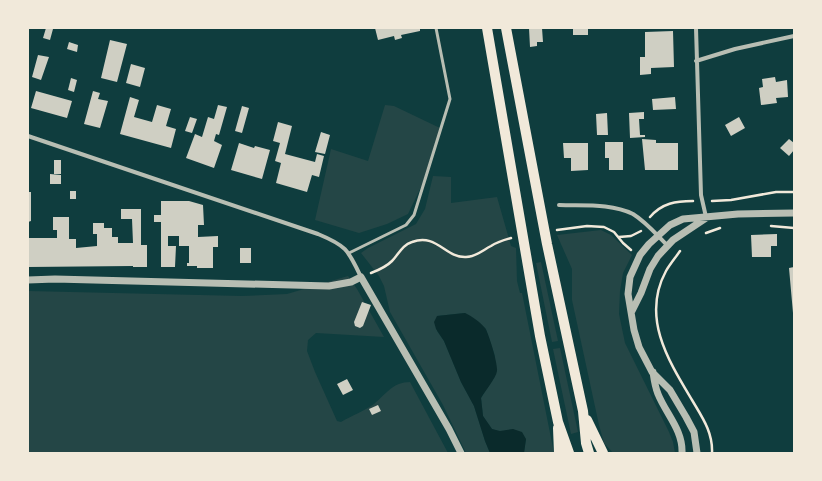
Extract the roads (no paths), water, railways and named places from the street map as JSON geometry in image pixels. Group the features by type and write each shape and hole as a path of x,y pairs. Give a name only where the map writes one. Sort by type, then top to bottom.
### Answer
{"main road":[{"path":"486,28 540,336 558,422 569,453"},
{"path":"506,28 547,244 583,411 586,442 589,453"},
{"path":"583,411 603,453"},
{"path":"558,422 559,453"}],"street":[{"path":"696,28 702,201 706,218"},
{"path":"696,61 735,49 794,36"},
{"path":"28,136 318,234 337,242 349,253 449,428 461,453"},
{"path":"559,205 610,208 633,214 646,223 667,245"},
{"path":"682,453 681,441 676,427 658,394 652,372 641,352 634,330 628,289 630,277 640,255 658,235 670,225 683,219 738,214 794,213"},
{"path":"632,311 641,293 650,268 658,256 667,245 706,218"},
{"path":"28,280 55,279 329,286 351,282 362,277"},
{"path":"652,372 670,390 686,417 694,432 697,453"}],"lane":[{"path":"349,253 406,225 414,215 450,99 436,28"}]}
